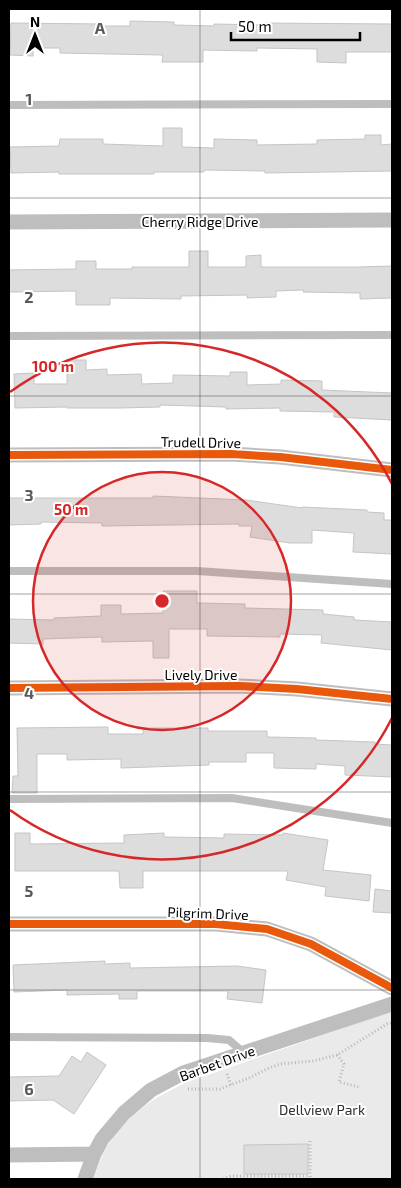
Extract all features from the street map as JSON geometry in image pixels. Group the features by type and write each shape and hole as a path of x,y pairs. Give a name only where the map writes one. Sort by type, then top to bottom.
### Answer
{"street":[{"name":"Cherry Ridge Drive","path":"9,222 392,220"},
{"name":"Trudell Drive","path":"9,455 231,454 280,457 392,470"},
{"name":"Lively Drive","path":"9,688 239,686 298,689 392,699"},
{"name":"Pilgrim Drive","path":"9,924 216,924 267,929 312,944 392,988"},
{"name":"Barbet Drive","path":"85,1179 102,1139 124,1113 151,1090 183,1073 392,1004"},
{"path":"9,1154 94,1154"}],"lane":[{"path":"9,105 392,104"},
{"path":"9,336 392,335"},
{"path":"9,571 197,570 392,584"},
{"path":"9,799 232,798 392,823"},
{"path":"9,1037 207,1038 229,1040 244,1053"}],"path":[{"path":"183,1088 220,1089 280,1064 313,1061 337,1055 387,1024 392,1023"},
{"path":"337,1055 344,1064 339,1082 359,1087"},
{"path":"223,1179 231,1176 310,1178 310,1141"}],"green space":[{"name":"Dellview Park","path":"392,1011 392,1179 93,1179 103,1154 119,1129 139,1110 162,1095 188,1082"}],"building":[{"path":"130,21 174,22 174,25 214,26 214,24 264,25 264,23 392,24 392,52 346,52 346,63 317,62 317,49 257,48 257,51 203,50 203,62 162,62 163,55 60,53 60,48 33,48 33,56 10,55 11,23 130,26"},
{"path":"163,128 182,128 182,147 214,148 214,139 257,140 257,145 317,144 317,140 365,139 365,135 381,135 381,145 392,144 392,171 265,173 265,171 204,170 204,172 154,172 154,174 11,173 10,147 59,146 60,139 103,139 103,144 163,146"},
{"path":"189,251 208,251 208,267 246,267 246,256 261,255 261,267 392,266 392,298 360,299 360,293 303,292 304,290 276,291 276,297 247,298 247,295 181,296 181,299 110,298 110,305 76,305 76,291 9,292 9,270 76,269 76,261 96,261 96,269 189,267"},
{"path":"67,360 86,360 86,370 107,369 107,375 141,374 142,384 173,383 173,375 230,376 230,372 247,372 247,385 281,384 281,380 322,381 322,390 392,393 392,420 334,417 334,412 280,411 280,408 226,409 226,407 160,405 160,407 120,408 15,408 14,374 34,373 34,384 67,384"},
{"path":"153,496 246,500 302,508 367,510 367,512 384,513 384,520 392,520 392,554 353,552 354,533 312,530 312,543 290,543 250,537 252,526 239,526 239,524 102,526 102,523 41,522 41,524 9,525 9,498 153,498"},
{"path":"163,591 197,591 197,603 245,604 245,608 323,610 323,614 354,617 354,620 392,622 392,650 321,643 322,635 280,634 280,637 207,636 207,629 169,629 169,658 153,658 153,641 102,642 102,637 43,639 43,644 9,643 9,619 54,620 54,618 101,616 101,605 121,605 121,614 163,613"},
{"path":"108,727 108,734 143,734 143,728 208,728 208,731 267,731 267,737 375,742 375,744 392,745 392,777 345,775 345,766 316,764 316,769 274,768 274,753 246,753 246,762 209,762 209,765 121,768 121,759 67,760 67,754 37,754 37,793 12,793 13,776 18,776 17,728"},
{"path":"15,833 30,833 30,844 124,843 124,835 164,833 164,837 224,838 224,834 283,835 283,833 328,840 323,870 371,875 369,901 325,896 326,887 286,880 288,871 143,871 143,888 120,888 119,871 15,871"},
{"path":"375,889 392,891 392,913 373,912"},
{"path":"105,961 105,964 130,963 130,968 237,966 266,970 262,1003 227,999 228,991 137,991 137,999 119,999 119,994 67,995 67,990 14,992 13,965"},
{"path":"87,1052 106,1065 74,1114 53,1100 9,1101 9,1077 59,1076 72,1056 81,1062"},
{"path":"308,1144 308,1174 244,1174 244,1145"}],"cycle path":[{"path":"9,455 231,454 280,457 392,470"},
{"path":"9,688 239,686 297,689 392,699"},
{"path":"9,924 216,924 267,929 311,944 392,988"}]}
